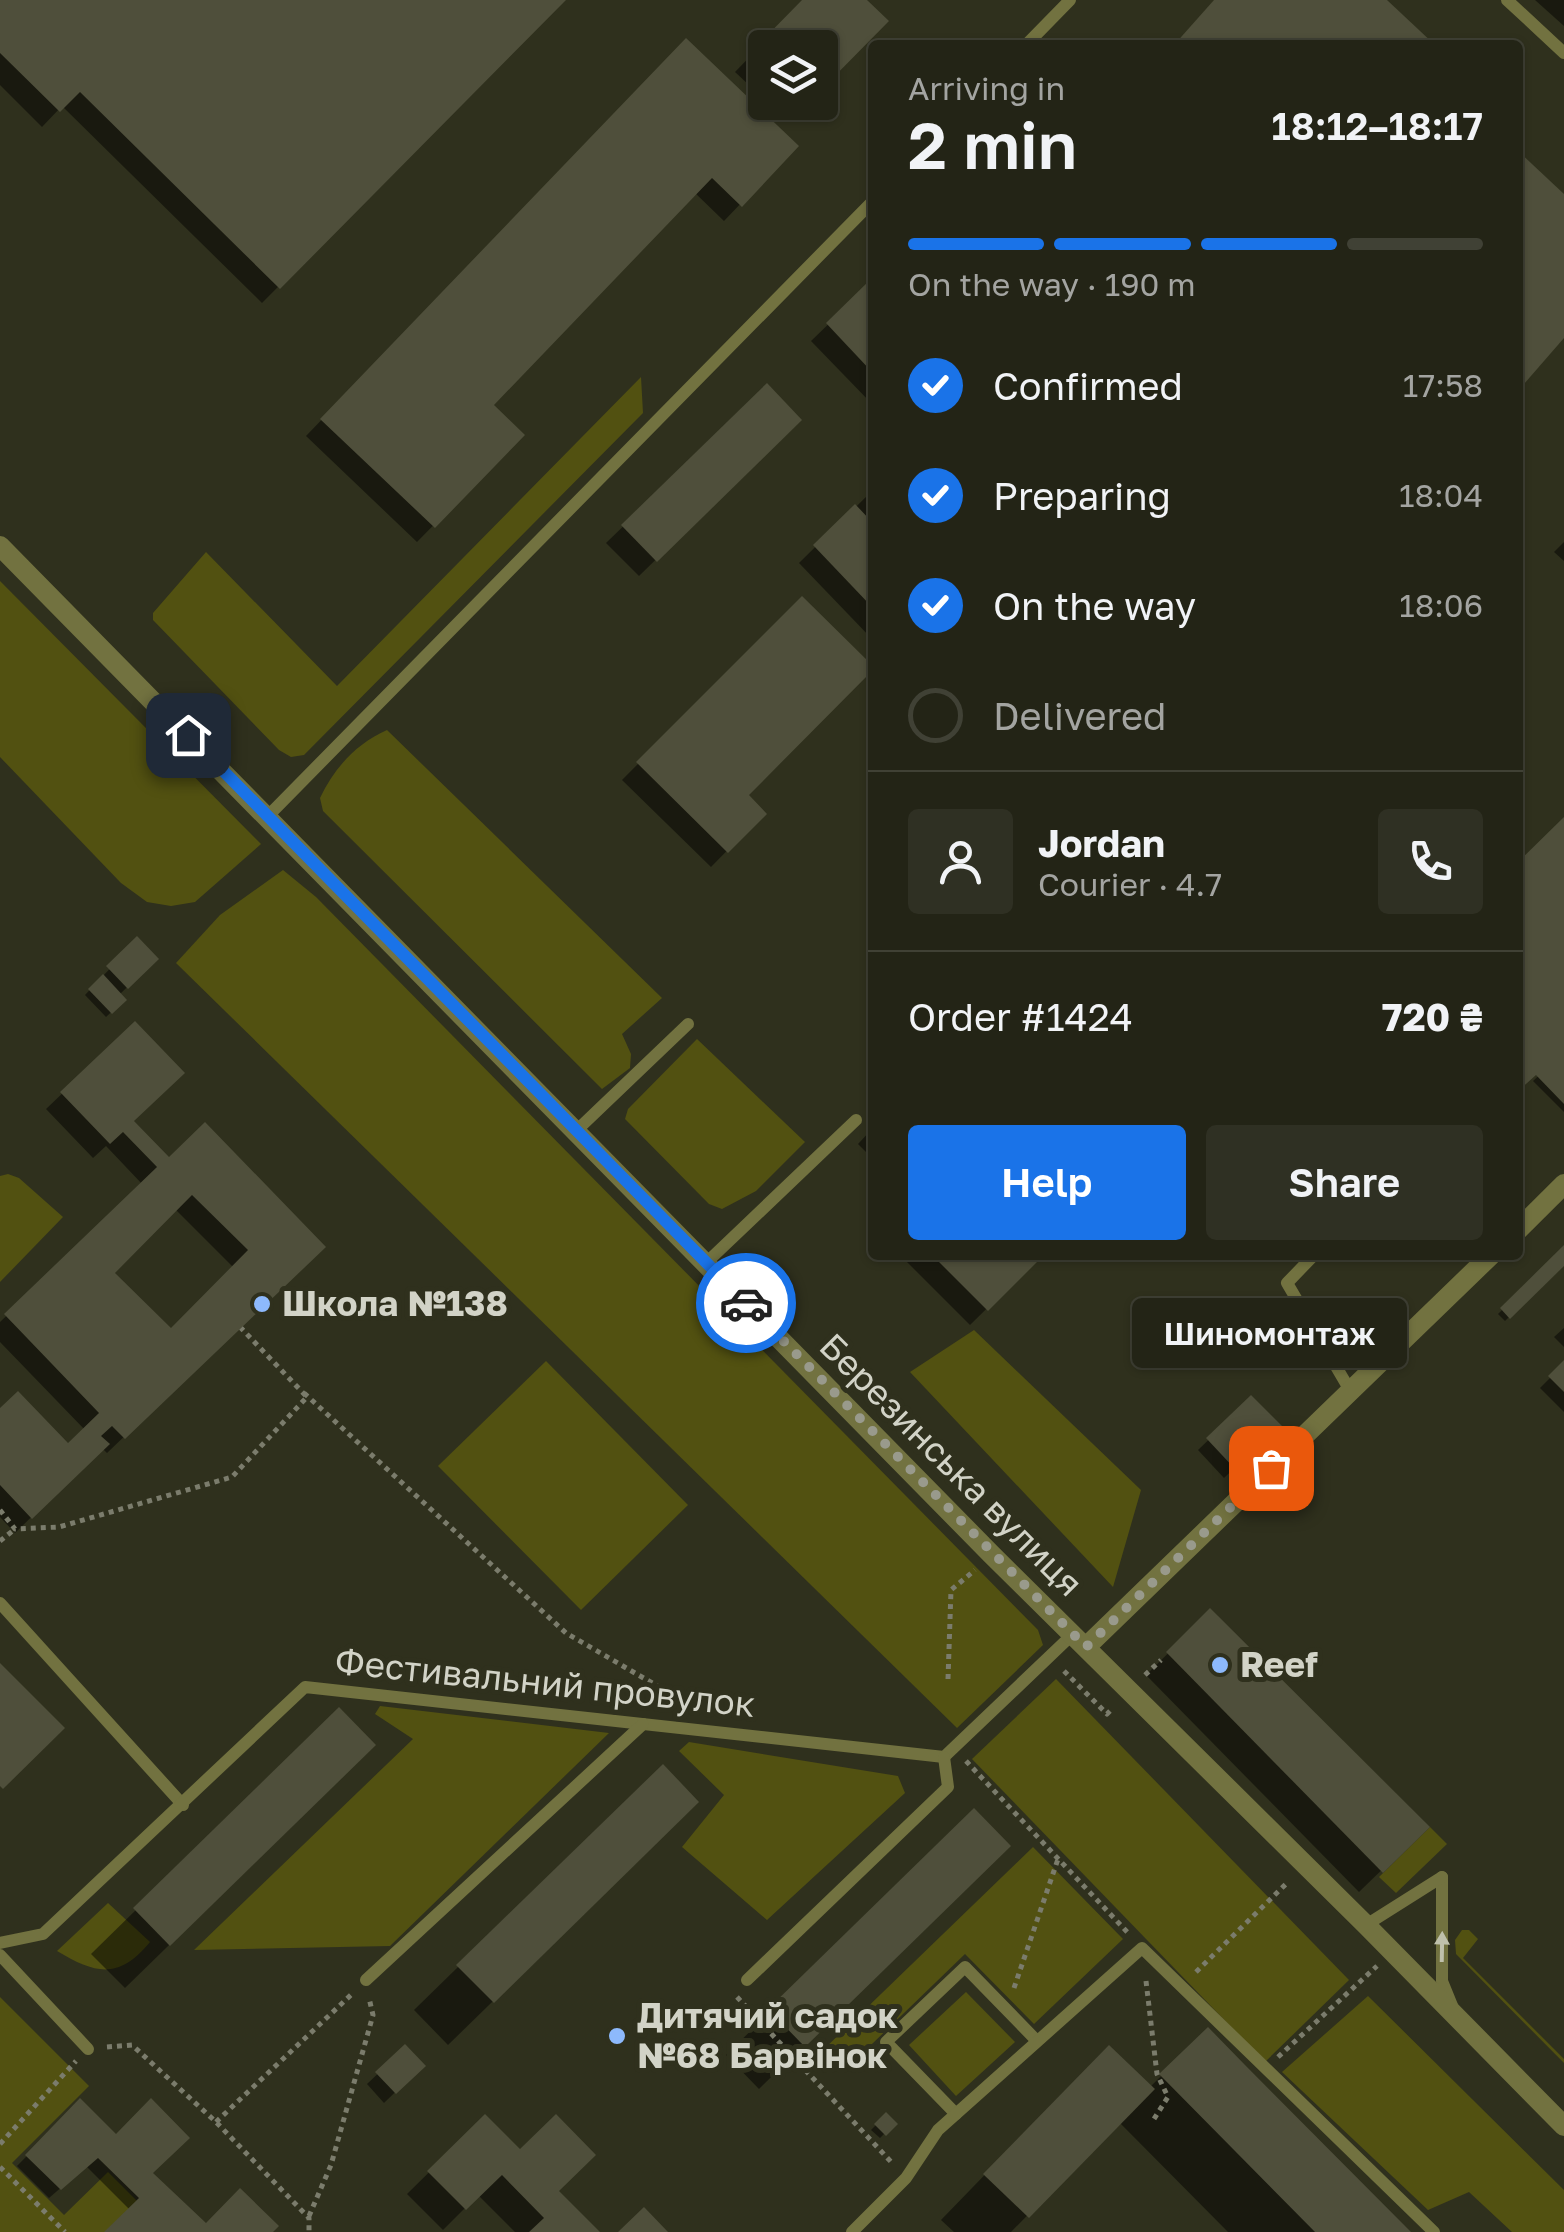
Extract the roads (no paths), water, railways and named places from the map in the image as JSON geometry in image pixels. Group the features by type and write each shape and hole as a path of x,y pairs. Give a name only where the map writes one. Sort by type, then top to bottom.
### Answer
{"street":[{"name":"Березинська вулиця","path":"0,546 992,1555 1564,2126"},
{"path":"1523,1225 1564,1184"},
{"path":"1080,1640 1351,1392 1487,1260"}],"lane":[{"path":"1031,40 1070,0"},
{"path":"1507,0 1564,53"},
{"path":"268,816 868,206"},
{"path":"575,1132 688,1024"},
{"path":"706,1264 856,1120"},
{"path":"1309,1260 1287,1283 1351,1392"},
{"path":"0,1603 183,1805"},
{"path":"746,1980 948,1787 949,1753 1080,1640"},
{"name":"Фестивальний провулок","path":"0,1943 42,1934 306,1687 694,1730 949,1753"},
{"path":"366,1980 644,1724"},
{"path":"1366,1925 1442,1877 1442,1981 1456,2016"},
{"path":"852,2232 906,2178 938,2130 1142,1948 1434,2232"},
{"path":"0,1956 88,2049"},
{"path":"956,2114 886,2042 966,1967 1037,2041"}],"place":[{"name":"Школа №138","path":"262,1304"},
{"name":"Шиномонтаж","path":"1271,1468"},
{"name":"Reef","path":"1220,1665"},
{"name":"Дитячий садок №68 Барвінок","path":"617,2036"}]}
